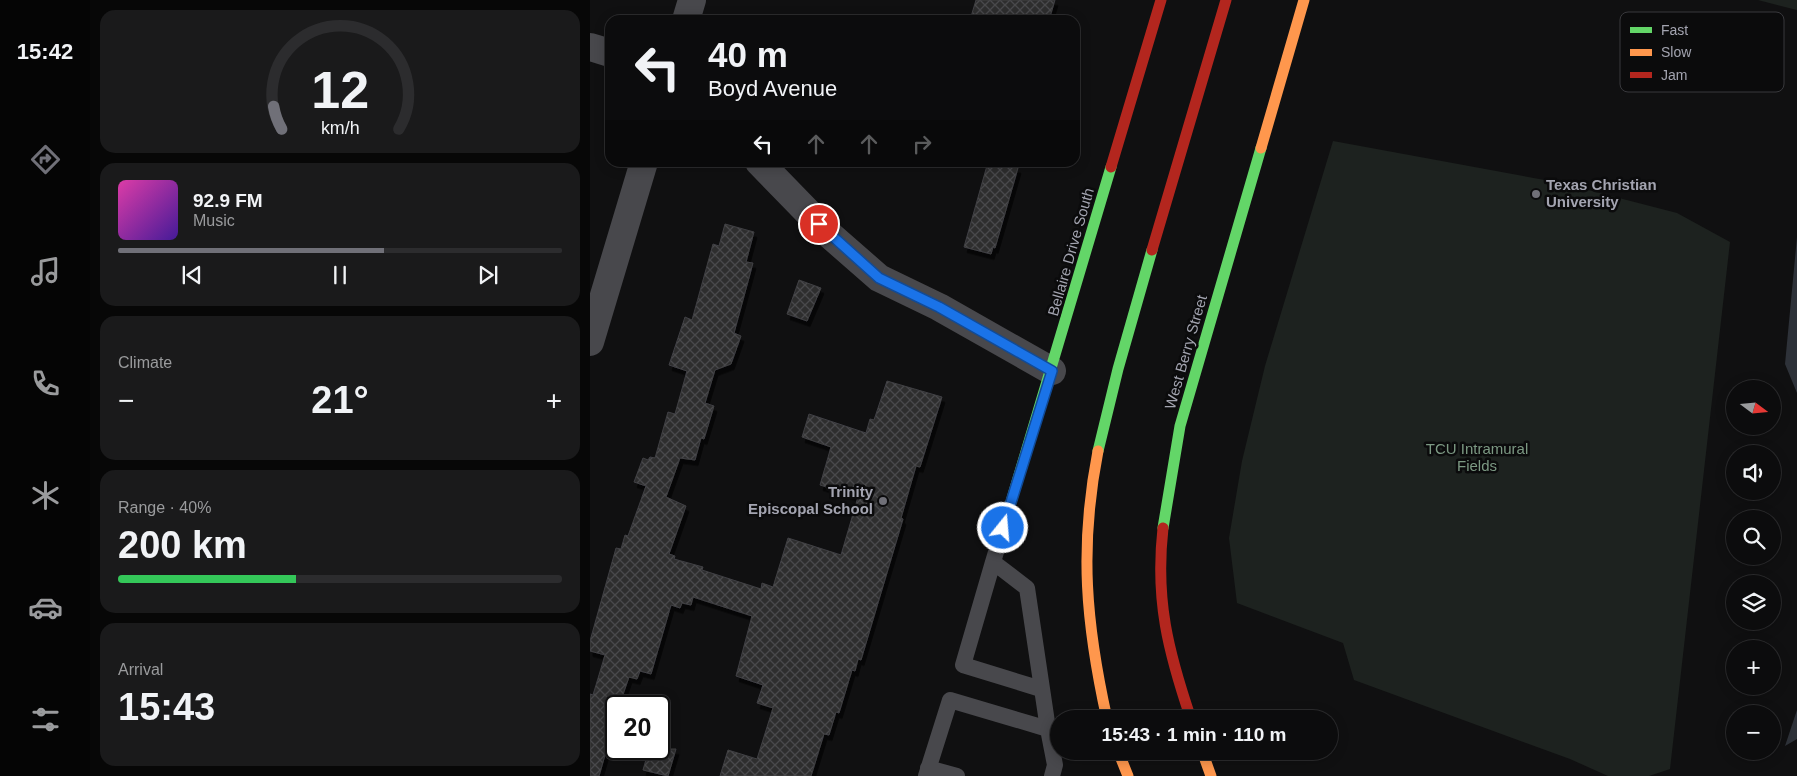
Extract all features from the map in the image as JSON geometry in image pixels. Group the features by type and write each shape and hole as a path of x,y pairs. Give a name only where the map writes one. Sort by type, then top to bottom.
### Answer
{"main road":[{"name":"Bellaire Drive South","path":"1008,512 1052,371 1161,0"},
{"path":"1105,710 1092,653 1085,586 1086,530 1094,472 1127,337 1226,0"},
{"name":"West Berry Street","path":"1188,710 1172,666 1162,612 1160,555 1166,491 1180,426 1304,0"},
{"path":"1205,760 1211,776"},
{"path":"1122,770 1128,776"}],"street":[{"path":"688,15 692,0"},
{"path":"590,47 605,52"},
{"path":"590,342 642,167"},
{"path":"764,167 831,236 879,278 939,307 1052,371"}],"lane":[{"path":"1008,512 963,665 1041,689"},
{"path":"993,562 1027,588 1041,689 1055,765 1052,776"},
{"path":"957,776 927,772 950,700 1048,729"}],"green space":[{"path":"1758,0 1797,0 1797,10"},
{"name":"TCU Intramural Fields","path":"1333,141 1561,183 1677,213 1730,242 1670,769 1649,776 1608,776 1570,759 1354,680 1343,643 1237,603 1229,538 1242,461 1265,366"}],"shaded area":[{"path":"1797,237 1797,393 1785,364"},
{"path":"1797,710 1797,739 1785,746"}],"building":[{"path":"976,0 1055,0 1050,15 972,15"},
{"path":"987,167 1018,168 995,248 993,247 991,254 964,247"},
{"path":"725,224 754,232 746,262 753,263 734,333 741,336 731,364 715,370 705,403 714,406 704,439 701,438 695,460 680,458 666,497 686,506 669,554 675,556 674,559 703,567 702,570 761,589 762,583 773,587 788,538 841,555 858,497 820,485 831,447 802,437 809,414 866,433 870,419 874,420 887,381 942,397 920,467 916,466 901,518 903,519 861,660 858,659 855,671 852,670 839,713 836,712 829,735 824,734 811,776 720,776 728,750 757,759 773,708 757,703 763,685 736,676 752,616 693,597 691,605 682,603 680,608 671,605 651,674 640,671 637,679 629,677 623,695 605,695 605,755 599,776 590,776 590,694 593,695 605,655 590,651 590,641 616,548 621,549 625,535 628,536 646,486 634,482 643,458 648,460 650,457 655,458 668,412 675,414 687,371 669,365 685,317 692,320 713,244 719,246"},
{"path":"799,280 821,288 807,321 787,314"},
{"path":"670,749 676,749 668,776 643,770 646,760 670,760"}],"traffic: fast":[{"path":"1163,528 1180,426 1261,148"},
{"path":"1008,512 1111,167"},
{"path":"1098,451 1118,369 1152,250"}],"traffic: slow":[{"path":"1261,148 1304,0"},
{"path":"1098,451 1088,520 1087,553 1090,618 1105,710"},
{"path":"1122,760 1128,776"},
{"path":"1205,760 1211,776"}],"traffic: jam":[{"path":"1111,167 1161,0"},
{"path":"1152,250 1226,0"},
{"path":"1163,528 1161,579 1165,625 1188,710"}],"place":[{"name":"Texas Christian University","path":"1536,194"},
{"name":"Trinity Episcopal School","path":"883,501"}],"route":[{"path":"819,224 879,278 939,307 1052,371 1003,528"}]}
